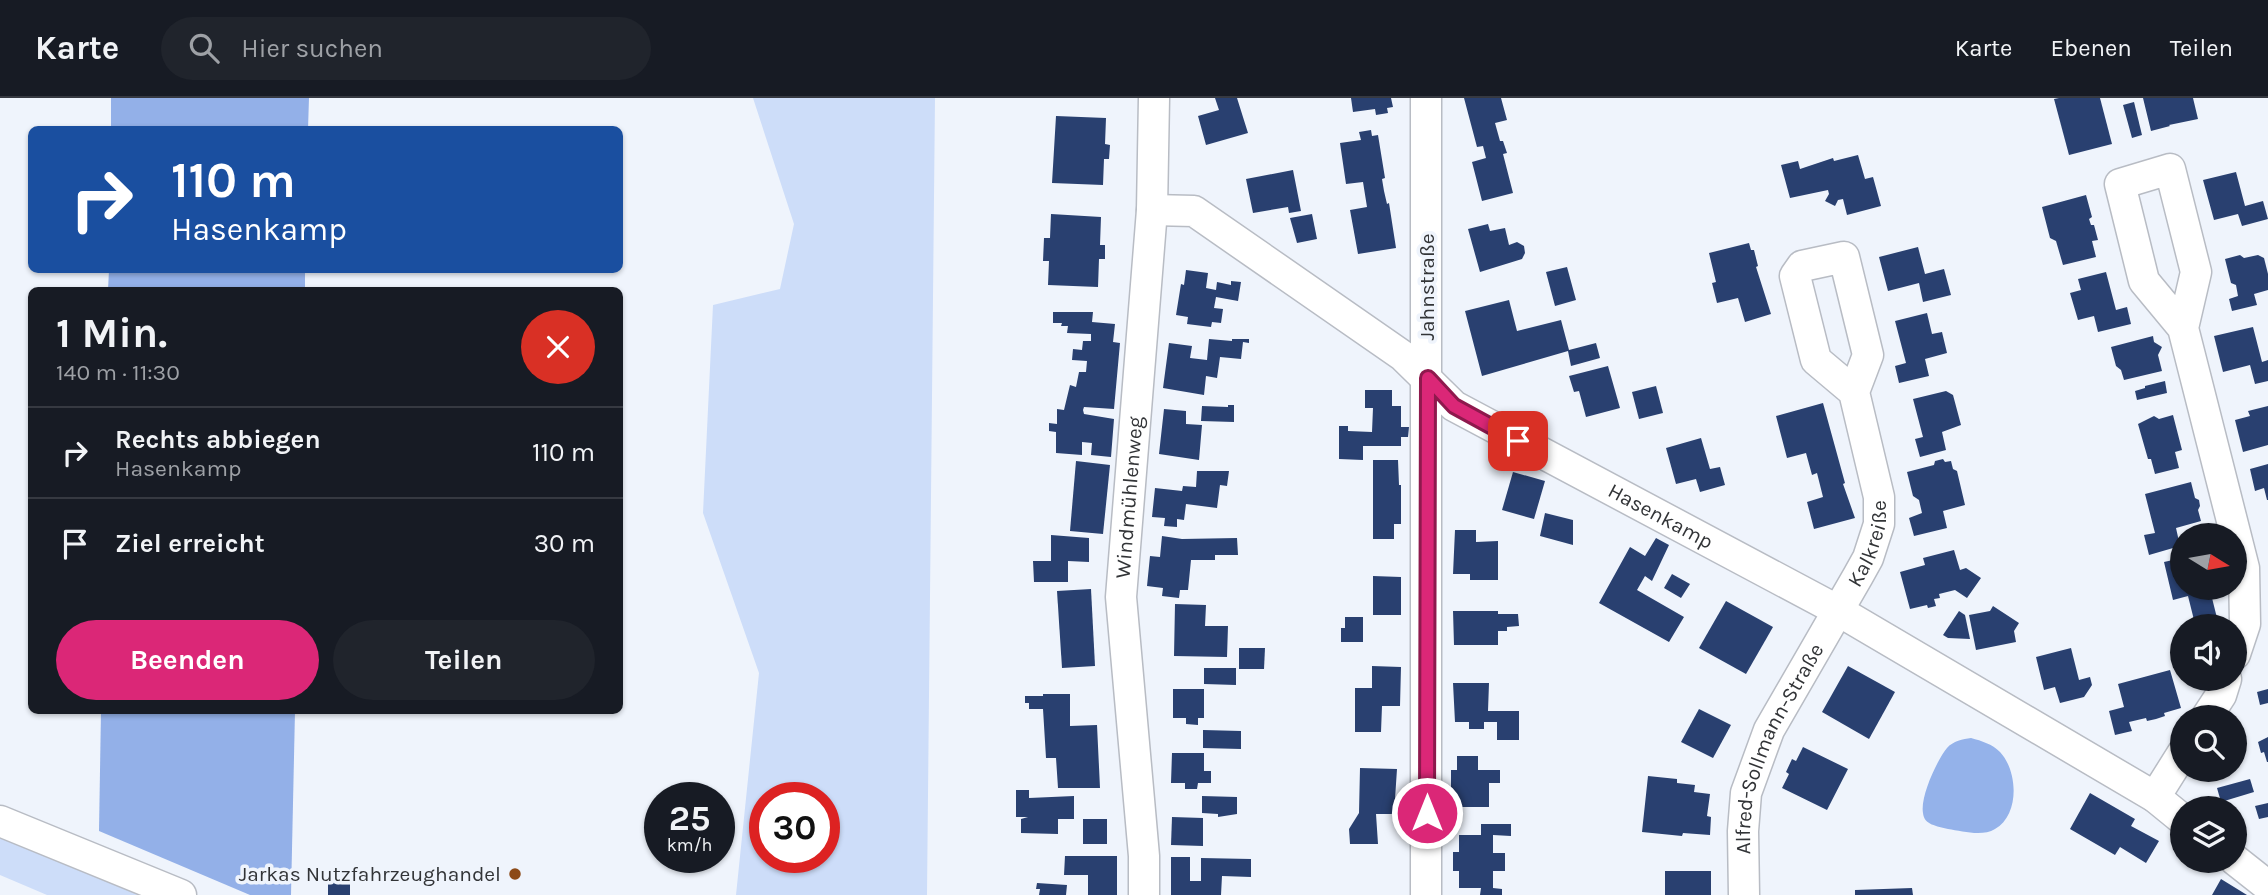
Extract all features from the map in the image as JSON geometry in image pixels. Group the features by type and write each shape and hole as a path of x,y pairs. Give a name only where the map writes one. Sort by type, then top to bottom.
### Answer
{"street":[{"name":"Windmühlenweg","path":"1144,895 1144,856 1121,597 1152,210 1154,98"},
{"name":"Jahnstraße","path":"1426,98 1426,895"},
{"path":"2183,328 2196,272 2170,169 2120,184 2144,281 2183,328 2244,568 2245,614"},
{"name":"Hasenkamp","path":"1152,210 1194,211 1403,356 1454,406 1837,610 2155,797 2170,809"},
{"name":"Kalkreiße","path":"1837,610 1868,558 1879,524 1879,497 1854,391"},
{"name":"Alfred-Sollmann-Straße","path":"1744,895 1743,831 1746,793 1769,730 1837,610"},
{"path":"2155,797 2170,773"},
{"path":"0,821 181,895"},
{"path":"2247,869 2268,886"}],"shaded area":[{"path":"111,98 309,98 308,126 111,126"},
{"path":"753,98 935,98 927,895 736,895 759,673 703,513 713,305 780,289 794,224"},
{"path":"109,273 305,273 305,287 108,287"},
{"path":"101,714 295,714 291,895 250,895 99,831"},
{"path":"1971,738 2000,752 2006,760 2013,781 2014,792 2009,814 1995,829 1984,833 1936,826 1928,823 1923,813 1927,789 1943,754 1952,744"},
{"path":"0,835 152,895 47,895 0,875"}],"building":[{"path":"1215,98 1237,98 1248,133 1206,145 1198,116 1219,110"},
{"path":"1351,98 1391,98 1393,107 1387,108 1388,113 1376,115 1375,109 1353,112"},
{"path":"1464,98 1501,98 1507,120 1495,123 1507,153 1503,154 1513,193 1482,201 1472,162 1486,158 1483,146 1477,147"},
{"path":"2100,98 2112,144 2069,155 2054,99"},
{"path":"2143,98 2193,98 2198,119 2151,131"},
{"path":"2134,102 2142,135 2132,138 2123,105"},
{"path":"1056,116 1106,118 1105,144 1110,145 1109,159 1104,159 1103,185 1052,183"},
{"path":"1371,130 1372,136 1378,135 1385,178 1382,179 1396,248 1358,254 1350,210 1367,207 1363,182 1346,184 1340,143 1361,140 1359,132"},
{"path":"1858,155 1865,179 1873,177 1881,206 1847,215 1843,199 1838,200 1835,206 1825,201 1828,190 1790,198 1781,165 1798,161 1800,169 1833,158 1834,161"},
{"path":"1293,170 1301,211 1289,213 1288,207 1253,213 1246,179"},
{"path":"2236,172 2245,206 2263,201 2268,219 2242,226 2238,214 2214,220 2203,180"},
{"path":"2086,195 2092,217 2089,219 2091,225 2094,225 2098,240 2092,241 2096,257 2063,265 2056,241 2050,238 2042,207"},
{"path":"1051,214 1101,217 1100,245 1105,245 1105,259 1099,259 1098,287 1048,285 1049,261 1043,261 1044,238 1050,238"},
{"path":"1312,214 1317,239 1297,243 1290,218"},
{"path":"1488,224 1490,231 1505,228 1509,245 1517,242 1524,246 1522,259 1480,272 1468,229"},
{"path":"1749,243 1751,250 1754,250 1758,266 1756,267 1771,314 1745,322 1738,298 1717,303 1712,283 1716,282 1709,253"},
{"path":"1918,247 1925,274 1944,269 1951,295 1923,302 1919,283 1888,291 1879,257"},
{"path":"2240,255 2244,258 2258,255 2264,258 2268,290 2254,294 2257,305 2232,311 2229,299 2238,296 2236,285 2231,283 2225,259"},
{"path":"1567,267 1576,300 1555,306 1546,272"},
{"path":"1186,270 1208,273 1206,288 1216,290 1217,282 1231,285 1231,281 1241,282 1238,301 1216,297 1214,308 1223,309 1221,323 1212,322 1211,327 1187,324 1188,317 1176,315"},
{"path":"2106,272 2116,310 2127,307 2131,324 2098,332 2094,316 2078,320 2070,293 2081,290 2078,279"},
{"path":"1509,300 1517,331 1561,320 1569,350 1596,343 1600,358 1571,366 1568,351 1482,376 1465,311"},
{"path":"1053,312 1093,312 1092,322 1115,324 1113,342 1120,343 1114,409 1084,407 1083,410 1084,414 1114,419 1111,457 1091,455 1092,443 1082,442 1082,455 1056,453 1056,432 1049,431 1049,423 1057,424 1057,409 1064,410 1070,385 1076,387 1079,372 1086,372 1087,361 1072,360 1073,349 1082,350 1083,341 1091,341 1091,334 1067,333 1068,326 1053,323"},
{"path":"1927,313 1932,334 1942,332 1947,353 1925,359 1929,376 1899,383 1895,366 1906,363 1895,321"},
{"path":"2253,327 2262,362 2268,360 2268,381 2255,384 2250,365 2223,372 2214,336"},
{"path":"2153,336 2154,342 2162,347 2158,355 2162,371 2124,380 2121,370 2116,366 2111,347"},
{"path":"1209,339 1249,339 1249,343 1243,342 1241,359 1220,357 1217,378 1206,376 1204,395 1163,388 1169,343 1192,346 1190,358 1207,360"},
{"path":"1608,366 1620,408 1586,417 1579,391 1574,392 1569,376"},
{"path":"2165,381 2167,393 2137,400 2135,391"},
{"path":"1656,386 1663,413 1639,419 1632,392"},
{"path":"1365,390 1392,390 1392,406 1401,406 1401,427 1409,427 1408,437 1401,437 1401,446 1363,446 1363,460 1339,459 1339,426 1348,426 1348,431 1372,432 1373,408 1365,408"},
{"path":"1946,391 1953,395 1961,425 1942,432 1946,450 1920,457 1915,439 1923,437 1913,399"},
{"path":"1823,403 1845,483 1843,484 1855,518 1814,529 1807,502 1823,497 1817,473 1812,475 1806,453 1787,458 1776,416"},
{"path":"1234,405 1234,422 1201,421 1202,406"},
{"path":"2268,406 2268,445 2243,452 2235,420 2250,416 2248,411"},
{"path":"1164,409 1186,411 1186,424 1202,425 1199,460 1159,454"},
{"path":"2173,415 2182,450 2175,452 2179,468 2155,474 2138,424 2154,416 2159,419"},
{"path":"1701,438 1710,469 1720,467 1725,485 1700,492 1696,479 1676,484 1666,448"},
{"path":"1943,459 1945,462 1951,461 1953,469 1957,471 1965,505 1943,511 1947,528 1914,536 1909,518 1922,513 1919,500 1913,496 1907,472 1934,465 1935,461"},
{"path":"1373,460 1398,460 1401,524 1394,524 1394,539 1373,539"},
{"path":"1076,461 1110,465 1103,534 1070,531"},
{"path":"2268,464 2267,500 2264,488 2255,491 2250,469"},
{"path":"1197,471 1229,471 1227,486 1220,485 1217,508 1186,504 1184,520 1177,519 1177,527 1164,526 1165,518 1152,517 1155,488 1182,491 1183,486 1196,487"},
{"path":"1513,472 1545,481 1534,519 1502,510"},
{"path":"2191,482 2195,498 2199,500 2201,521 2170,523 2170,549 2149,555 2144,535 2155,533 2145,494"},
{"path":"1545,513 1573,520 1573,545 1540,536"},
{"path":"1455,530 1476,530 1476,542 1498,541 1498,580 1470,580 1470,574 1453,574"},
{"path":"1051,535 1089,538 1089,562 1068,561 1068,582 1034,582 1033,561 1051,561"},
{"path":"1162,536 1182,539 1237,538 1238,555 1215,555 1215,560 1191,560 1188,590 1180,590 1179,598 1162,596 1163,588 1147,586 1150,556 1160,557"},
{"path":"1656,538 1669,545 1652,581 1645,576 1637,590 1684,617 1669,642 1599,603 1630,547 1645,556"},
{"path":"1954,550 1960,570 1966,568 1981,578 1967,598 1955,590 1939,594 1940,598 1934,599 1936,606 1910,609 1900,572 1925,565 1923,558"},
{"path":"2170,561 2170,587 2164,562"},
{"path":"1672,574 1690,584 1681,598 1664,588"},
{"path":"1373,576 1401,577 1401,615 1373,615"},
{"path":"1091,589 1095,666 1062,668 1057,591"},
{"path":"2189,600 2212,600 2216,614 2192,614"},
{"path":"1726,601 1773,627 1746,674 1699,648"},
{"path":"1175,604 1206,605 1205,626 1228,626 1227,657 1174,656"},
{"path":"1993,606 2019,623 2014,631 2016,642 1976,650 1969,615 1990,611"},
{"path":"1453,611 1518,614 1519,626 1498,631 1498,645 1454,645"},
{"path":"1959,611 1965,615 1970,639 1948,638 1943,635"},
{"path":"1345,617 1363,617 1363,642 1341,642 1341,628 1345,628"},
{"path":"1239,648 1265,648 1264,669 1239,669"},
{"path":"2071,648 2079,680 2090,677 2092,685 2084,697 2060,703 2055,687 2044,690 2036,657"},
{"path":"1372,666 1401,667 1400,706 1382,706 1381,732 1355,732 1355,688 1372,688"},
{"path":"1848,666 1895,692 1869,739 1822,712"},
{"path":"1204,668 1236,668 1236,685 1204,684"},
{"path":"2170,670 2170,691 2176,691 2180,705 2170,705 2170,711 2156,719 2129,722 2132,731 2115,735 2109,711 2124,707 2118,684"},
{"path":"1453,683 1489,683 1488,711 1519,711 1519,740 1497,740 1497,722 1484,722 1484,729 1469,729 1469,722 1455,722"},
{"path":"1173,689 1204,689 1204,718 1198,718 1198,725 1186,724 1186,718 1173,718"},
{"path":"2268,689 2268,703 2260,705 2257,692"},
{"path":"1070,694 1070,726 1097,725 1100,788 1058,788 1056,758 1046,758 1043,709 1029,709 1029,703 1025,703 1025,696"},
{"path":"1699,709 1731,725 1713,758 1681,742"},
{"path":"1203,730 1241,731 1241,749 1203,748"},
{"path":"2268,737 2268,762 2267,762 2258,742"},
{"path":"1803,747 1848,769 1827,810 1782,788 1792,759 1796,761"},
{"path":"1172,753 1204,753 1204,771 1211,771 1211,783 1198,783 1197,789 1185,789 1185,783 1171,783"},
{"path":"1457,756 1478,756 1478,770 1500,770 1500,783 1489,783 1489,807 1451,807 1451,770 1457,770"},
{"path":"1360,768 1397,769 1394,814 1376,814 1378,844 1350,844 1349,829 1359,813"},
{"path":"1648,776 1677,779 1677,783 1695,785 1694,792 1710,794 1707,816 1711,817 1710,835 1683,833 1682,836 1642,832"},
{"path":"2250,779 2254,792 2241,796 2219,796 2217,788 2247,782"},
{"path":"1016,790 1029,790 1029,798 1074,796 1074,819 1058,819 1058,834 1021,833 1021,819 1028,817 1016,817"},
{"path":"2090,793 2135,819 2131,826 2159,841 2146,863 2120,847 2115,855 2070,829"},
{"path":"1202,796 1237,797 1237,814 1218,817 1218,814 1202,813"},
{"path":"2268,803 2268,817 2259,819 2255,806"},
{"path":"1172,817 1203,818 1203,846 1171,845"},
{"path":"1083,819 1107,819 1107,844 1083,844"},
{"path":"1481,824 1511,824 1511,836 1493,835 1493,853 1505,853 1505,871 1493,871 1493,888 1502,889 1502,895 1480,895 1481,888 1459,888 1459,871 1453,871 1453,852 1459,852 1459,835 1481,835"},
{"path":"1065,856 1117,856 1117,895 1088,895 1088,875 1064,875"},
{"path":"1171,857 1190,857 1190,881 1201,881 1201,858 1251,859 1251,877 1222,876 1221,895 1171,895"},
{"path":"1665,871 1711,871 1711,895 1665,895"},
{"path":"2221,879 2247,895 2212,895"},
{"path":"328,882 350,882 350,895 328,895"},
{"path":"1037,883 1067,885 1066,895 1039,895"},
{"path":"1912,888 1913,895 1855,895 1855,890"}],"place":[{"name":"Jarkas Nutzfahrzeughandel","path":"515,874"}],"route":[{"path":"1427,813 1428,378 1454,406 1518,441"}]}
